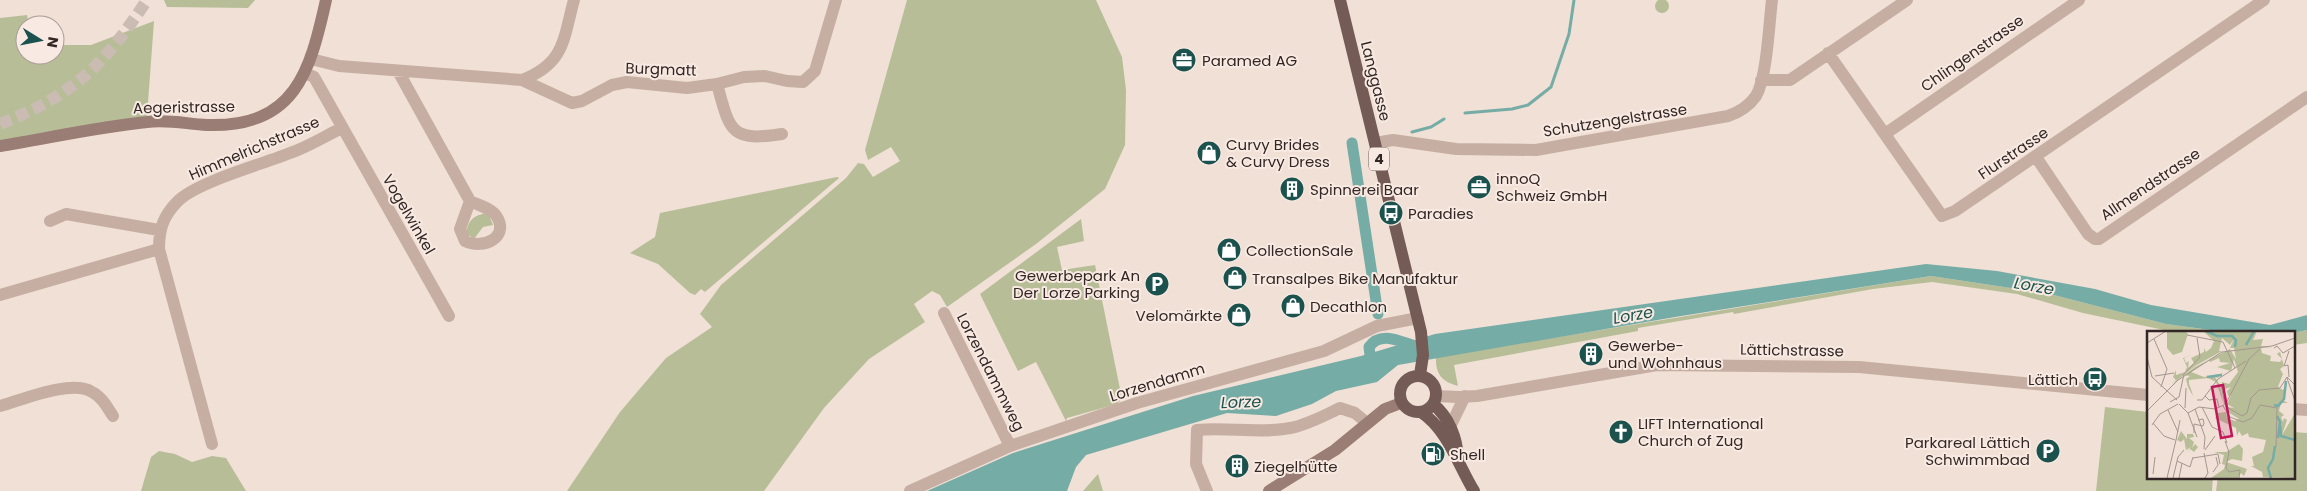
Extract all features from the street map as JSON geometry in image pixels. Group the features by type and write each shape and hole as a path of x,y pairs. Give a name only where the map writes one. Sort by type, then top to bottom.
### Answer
{"main road":[{"name":"Langgasse","path":"1340,0 1418,318 1421,332 1421,369"},
{"path":"1458,458 1457,441 1434,400 1434,384 1421,369 1409,377 1401,386 1399,397 1401,403 1408,410 1421,412 1435,423 1458,458 1464,474 1474,491"},
{"path":"1421,412 1434,400"}],"street":[{"name":"Aegeristrasse","path":"0,146 148,122 237,124 261,117 280,105 294,92 305,73 311,59 326,0"},
{"name":"Burgmatt","path":"522,80 540,73 551,64 561,48 574,0"},
{"name":"Burgmatt","path":"311,59 339,66 522,80 572,103 582,101 612,85 627,82 687,88 718,84 744,77 765,76 787,81 803,82 815,71 836,0"},
{"name":"Schutzengelstrasse","path":"1375,143 1393,140 1456,149 1536,150 1719,120 1735,114 1748,106 1756,94 1761,80 1772,0"},
{"path":"1761,80 1790,80 1907,0"},
{"name":"Chlingenstrasse","path":"1885,134 2079,0"},
{"name":"Flurstrasse","path":"1828,53 1942,216 1955,212 2264,0"},
{"path":"398,71 470,201"},
{"name":"Himmelrichstrasse","path":"212,444 159,249 159,230 169,211 180,199 197,189 292,153 342,128 314,77 305,73"},
{"name":"Burgmatt","path":"718,84 727,119 733,128 742,135 755,138 782,134"},
{"name":"Allmendstrasse","path":"2036,157 2088,234 2095,239 2307,97"},
{"name":"Vogelwinkel","path":"342,128 449,316"},
{"path":"50,221 66,214 159,230"},
{"path":"0,295 159,249"},
{"name":"Lorzendammweg","path":"944,313 1010,446"},
{"name":"Lorzendamm","path":"910,491 1010,446 1137,404 1324,351 1377,326 1418,318"},
{"name":"Lättichstrasse","path":"1434,400 1657,365 1860,367 2147,395"},
{"path":"0,406 56,390 73,388 91,391 105,402 113,416"},
{"path":"1450,426 1465,396"},
{"path":"1269,491 1335,450 1385,409 1401,403"},
{"path":"1207,491 1196,464 1197,430 1217,428 1274,430 1292,428 1340,408 1355,413 1367,423"},
{"path":"2294,409 2307,410"}],"green space":[{"path":"1662,-1 1667,1 1669,6 1667,11 1662,13 1657,11 1655,6 1657,1"},
{"path":"164,0 255,0 248,8 167,7"},
{"path":"907,0 1096,0 1122,57 1126,90 1125,145 1105,189 1036,244 947,307 940,295 932,291 914,304 925,322 869,359 824,408 764,491 567,491 620,412 666,358 712,327 700,314 721,285 846,178 858,163 864,164 873,177 900,161 891,147 868,160 865,150"},
{"path":"15,16 15,65 65,65 65,45 91,45 154,21 147,116 0,145 0,18"},
{"path":"839,178 705,292 701,289 695,295 690,293 658,264 630,253 655,237 660,213"},
{"path":"488,213 493,225 483,227 474,239 466,233 473,218"},
{"path":"1081,219 1084,241 1057,247 1062,270 1095,265 1122,399 1117,404 1067,418 1066,421 1036,362 1018,371 980,294"},
{"path":"1931,276 2050,294 2166,324 2218,331 2164,331 2083,313 2017,294 1932,282 1873,289 1734,314 1733,312 1638,328 1638,331 1454,365 1458,386 1444,380 1438,373 1436,357"},
{"path":"2307,330 2307,343 2294,345 2294,333"},
{"path":"2105,407 2147,412 2147,478 2213,478 2212,491 2096,491"},
{"path":"2294,432 2307,433 2307,491 2216,491 2218,478 2294,478"},
{"path":"159,451 175,454 192,462 212,456 226,458 246,491 141,491 151,457"},
{"path":"1098,474 1103,491 1083,491"}],"water":[{"name":"Lorze","path":"1926,264 1997,271 2095,289 2151,305 2270,325 2307,315 2307,330 2294,333 2294,331 2218,331 2166,324 2050,294 1931,276 1675,317 1398,365 1377,382 1336,391 1312,404 1276,416 1227,413 1086,455 1076,467 1067,491 927,491 1013,453 1193,396 1361,356 1435,334"}],"waterway":[{"path":"1465,113 1512,109 1528,105 1551,87 1569,34 1574,0"},
{"path":"1412,132 1431,127 1444,119"},
{"path":"1352,143 1378,314"},
{"path":"1371,363 1369,347 1379,339 1398,340 1418,347"}],"tunnel":[{"path":"0,124 48,102 85,76 116,43 147,0"}],"place":[{"name":"Paramed AG","path":"1184,60"},
{"name":"Curvy Brides & Curvy Dress","path":"1209,153"},
{"name":"innoQ Schweiz GmbH","path":"1479,187"},
{"name":"Spinnerei Baar","path":"1292,189"},
{"name":"Paradies","path":"1391,213"},
{"name":"CollectionSale","path":"1229,250"},
{"name":"Transalpes Bike Manufaktur","path":"1235,278"},
{"name":"Gewerbepark An Der Lorze Parking","path":"1157,284"},
{"name":"Decathlon","path":"1293,306"},
{"name":"Velomärkte","path":"1239,315"},
{"name":"Gewerbe- und Wohnhaus","path":"1591,354"},
{"name":"Lättich","path":"2095,379"},
{"name":"LIFT International Church of Zug","path":"1621,432"},
{"name":"Parkareal Lättich Schwimmbad","path":"2048,451"},
{"name":"Shell","path":"1433,454"},
{"name":"Ziegelhütte","path":"1237,466"}]}
